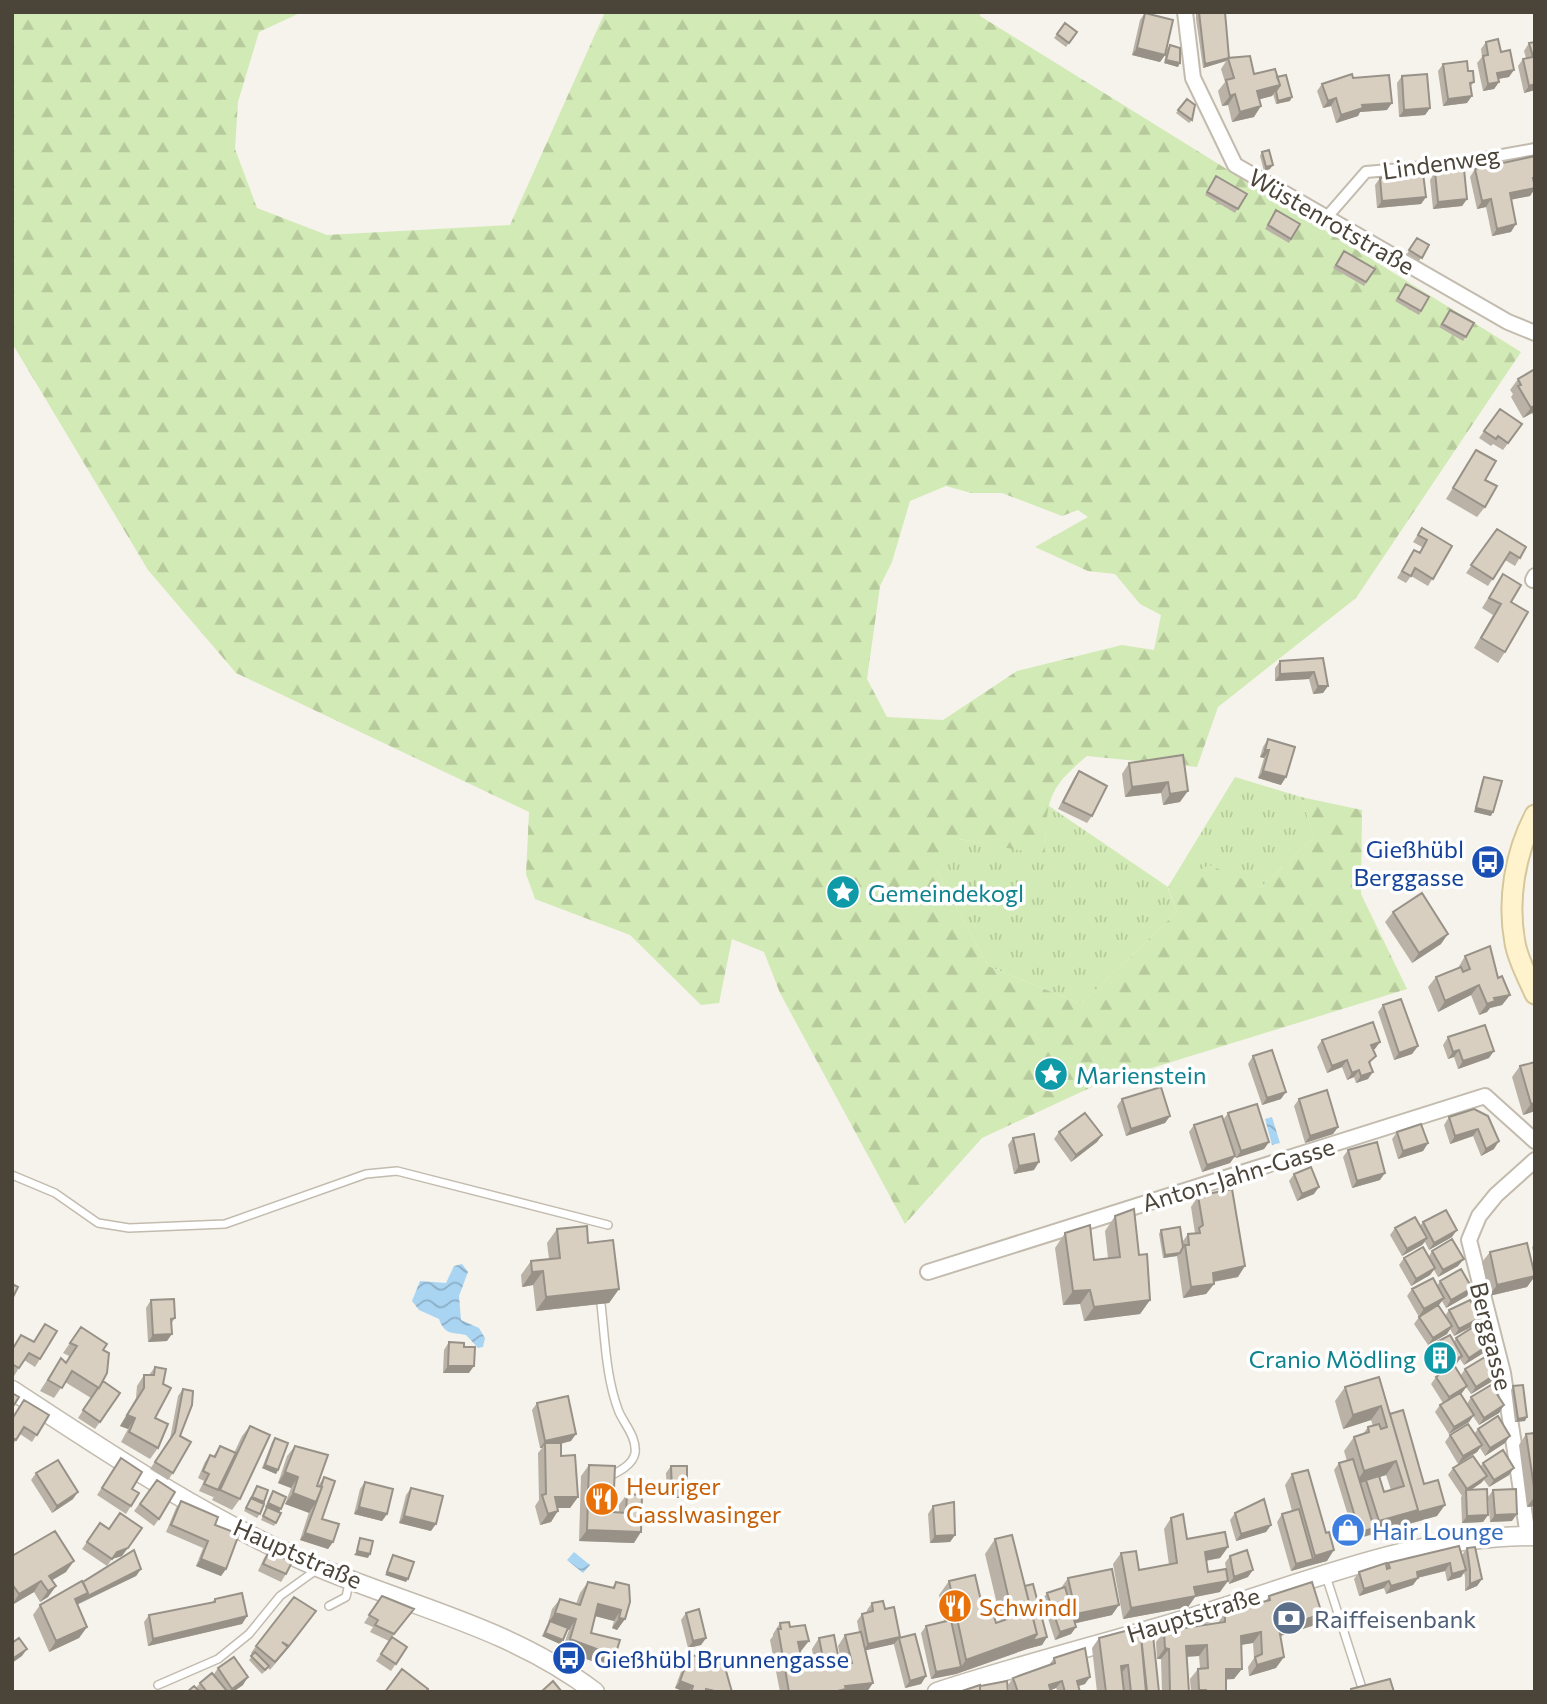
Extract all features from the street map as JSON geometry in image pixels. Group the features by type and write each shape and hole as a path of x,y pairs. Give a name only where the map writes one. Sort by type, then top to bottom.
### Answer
{"main road":[{"path":"1535,815 1516,865 1513,918 1515,945 1535,994"}],"street":[{"name":"Wüstenrotstraße","path":"1185,12 1193,78 1235,165 1508,322 1535,332"},
{"name":"Lindenweg","path":"1326,218 1367,172 1447,165 1535,149"},
{"name":"Anton-Jahn-Gasse","path":"928,1272 1485,1096 1535,1141"},
{"name":"Berggasse","path":"1532,1536 1503,1373 1469,1240 1479,1216 1496,1195 1535,1160"},
{"name":"Hauptstraße","path":"12,1390 136,1471 229,1523 320,1567 481,1626 595,1692"},
{"name":"Hauptstraße","path":"937,1692 1042,1658 1187,1619 1382,1555 1431,1545 1532,1536"}],"lane":[{"path":"12,1175 55,1194 98,1223 129,1227 225,1224 366,1174 397,1171 608,1225"},
{"path":"601,1304 608,1361 619,1411 635,1446 635,1457 607,1478"},
{"path":"158,1685 219,1659 249,1634 281,1596 320,1567"},
{"path":"1325,1573 1362,1688"},
{"path":"328,1606 346,1597 351,1578"}],"green space":[{"path":"12,12 302,12 259,32 238,102 235,149 257,208 327,235 510,225 605,12 980,12 980,16 1521,352 1356,598 1218,707 1197,767 1087,756 1063,779 1051,799 1046,822 1045,855 960,839 937,872 988,966 1081,1004 1177,912 1168,887 1209,865 1261,887 1314,837 1301,797 1362,810 1361,894 1407,989 1094,1086 982,1138 905,1224 780,993 764,952 732,939 719,1003 701,1005 630,935 535,899 526,874 529,812 236,673 148,570 12,343","holes":["946,486 971,493 1002,493 1062,516 1078,510 1088,517 1035,547 1088,571 1115,574 1140,604 1161,615 1154,650 1122,645 1017,671 943,720 887,717 867,679 880,586 892,562 910,501"]},
{"path":"1235,777 1301,797 1314,837 1261,887 1209,866 1168,888 1177,912 1081,1004 988,966 937,872 959,839 1045,854 1046,804 1168,887"}],"water":[{"path":"1272,1117 1280,1143 1272,1145 1265,1119"},
{"path":"462,1264 468,1272 459,1296 461,1320 479,1328 485,1338 483,1347 478,1348 466,1335 446,1330 439,1319 419,1310 412,1301 420,1281 446,1283 454,1266"},
{"path":"574,1552 590,1565 583,1573 567,1560"}],"building":[{"path":"1199,12 1225,12 1229,58 1205,64"},
{"path":"1145,13 1173,20 1165,55 1137,48"},
{"path":"1065,23 1077,32 1069,43 1057,34"},
{"path":"1498,39 1501,52 1510,50 1514,70 1497,73 1499,82 1488,84 1483,56 1488,55 1486,42"},
{"path":"1535,42 1535,84 1529,86 1523,59 1533,57 1529,43"},
{"path":"1170,45 1180,48 1180,63 1166,60"},
{"path":"1250,56 1254,74 1275,69 1280,85 1257,91 1261,106 1240,112 1235,94 1230,96 1226,80 1234,78 1228,58"},
{"path":"1467,61 1468,71 1473,71 1474,82 1470,83 1472,96 1448,99 1443,64"},
{"path":"1352,74 1353,78 1389,75 1392,103 1362,105 1363,108 1341,115 1336,98 1328,101 1322,84"},
{"path":"1427,74 1430,108 1404,110 1402,76"},
{"path":"1286,75 1292,97 1278,101 1276,91 1280,85 1277,77"},
{"path":"1187,99 1195,105 1192,120 1178,110"},
{"path":"1269,150 1273,165 1266,167 1262,152"},
{"path":"1535,156 1535,188 1510,193 1516,224 1497,229 1491,199 1482,201 1475,169"},
{"path":"1464,169 1467,199 1438,202 1435,172"},
{"path":"1423,173 1426,197 1382,201 1380,178"},
{"path":"1216,176 1247,194 1238,209 1207,192"},
{"path":"1276,210 1300,224 1291,239 1268,225"},
{"path":"1417,238 1429,245 1422,258 1409,250"},
{"path":"1344,251 1375,269 1366,282 1336,265"},
{"path":"1406,284 1429,297 1421,311 1398,298"},
{"path":"1450,310 1474,323 1466,337 1442,324"},
{"path":"1535,369 1535,405 1531,408 1518,386 1521,385 1518,379"},
{"path":"1500,409 1522,424 1508,443 1484,431"},
{"path":"1476,450 1496,461 1485,480 1497,486 1485,507 1453,488"},
{"path":"1422,528 1452,546 1433,579 1415,568 1411,576 1402,571 1414,550 1420,553 1427,540 1418,535"},
{"path":"1497,529 1526,547 1520,558 1510,552 1493,579 1471,565"},
{"path":"1503,574 1521,585 1511,602 1528,612 1505,652 1481,638 1501,604 1489,598"},
{"path":"1323,658 1328,686 1318,686 1314,672 1280,674 1280,661"},
{"path":"1268,739 1295,747 1286,777 1263,771 1269,750 1265,750"},
{"path":"1183,755 1188,791 1170,794 1168,782 1132,787 1129,763"},
{"path":"1079,771 1107,786 1092,816 1063,802"},
{"path":"1484,777 1502,781 1493,812 1476,808"},
{"path":"1422,893 1448,934 1419,953 1393,912"},
{"path":"1490,946 1498,978 1502,976 1510,995 1494,998 1495,1001 1487,1004 1479,985 1445,1001 1436,977 1461,967 1463,972 1470,969 1465,956"},
{"path":"1401,999 1418,1046 1399,1053 1383,1005"},
{"path":"1373,1022 1380,1042 1371,1045 1376,1056 1369,1062 1373,1072 1361,1076 1359,1070 1352,1073 1347,1060 1332,1066 1322,1040"},
{"path":"1485,1025 1494,1051 1463,1061 1459,1050 1453,1052 1448,1037"},
{"path":"1272,1050 1286,1092 1267,1098 1253,1056"},
{"path":"1535,1062 1535,1103 1531,1104 1520,1066"},
{"path":"1161,1087 1170,1116 1131,1129 1122,1099"},
{"path":"1327,1090 1338,1127 1310,1136 1299,1099"},
{"path":"1257,1104 1269,1142 1241,1151 1228,1113"},
{"path":"1474,1109 1488,1116 1499,1141 1486,1149 1478,1129 1455,1136 1449,1117"},
{"path":"1085,1113 1102,1135 1076,1155 1059,1132"},
{"path":"1222,1116 1235,1156 1207,1165 1194,1125"},
{"path":"1421,1124 1428,1143 1403,1151 1397,1132"},
{"path":"1034,1134 1039,1162 1019,1166 1013,1138"},
{"path":"1377,1142 1385,1173 1357,1181 1348,1150"},
{"path":"1311,1167 1319,1187 1302,1194 1294,1174"},
{"path":"1232,1189 1245,1266 1213,1273 1214,1284 1191,1287 1185,1245 1189,1245 1188,1234 1200,1233 1199,1228 1203,1225 1198,1196"},
{"path":"1134,1209 1139,1255 1147,1254 1150,1300 1094,1307 1090,1290 1073,1291 1065,1233 1090,1225 1094,1260 1120,1257 1115,1216"},
{"path":"1446,1210 1457,1230 1434,1243 1423,1222"},
{"path":"1415,1217 1427,1238 1407,1249 1395,1228"},
{"path":"587,1226 588,1243 613,1240 619,1289 546,1297 543,1271 532,1272 531,1261 560,1258 557,1229"},
{"path":"1180,1227 1183,1247 1180,1253 1165,1255 1161,1230"},
{"path":"1452,1239 1464,1259 1443,1270 1432,1251"},
{"path":"1527,1243 1535,1276 1497,1285 1490,1252"},
{"path":"1423,1247 1435,1268 1416,1279 1404,1258"},
{"path":"1461,1269 1472,1288 1451,1300 1440,1281"},
{"path":"1433,1278 1444,1298 1424,1309 1412,1289"},
{"path":"12,1284 18,1287 12,1299"},
{"path":"174,1299 172,1334 153,1335 151,1300"},
{"path":"1470,1300 1480,1318 1459,1329 1449,1310"},
{"path":"1438,1305 1452,1326 1433,1338 1419,1317"},
{"path":"45,1324 57,1331 40,1359 29,1353 19,1368 12,1364 12,1350 21,1335 34,1342"},
{"path":"1478,1324 1490,1344 1469,1358 1456,1338"},
{"path":"81,1327 107,1344 103,1350 109,1353 107,1373 99,1388 72,1371 62,1388 48,1380 61,1358 66,1363 77,1346 70,1343"},
{"path":"1450,1335 1462,1356 1441,1367 1429,1346"},
{"path":"449,1342 475,1347 474,1366 448,1366"},
{"path":"1485,1357 1496,1374 1476,1387 1465,1369"},
{"path":"1454,1365 1467,1386 1449,1397 1436,1377"},
{"path":"155,1367 166,1369 163,1384 171,1388 155,1418 168,1424 158,1448 129,1432 135,1418 127,1415 144,1388 144,1375 154,1375"},
{"path":"1379,1377 1418,1510 1379,1521 1366,1480 1379,1476 1384,1492 1404,1486 1396,1461 1364,1471 1354,1437 1369,1432 1368,1427 1379,1424 1381,1429 1387,1427 1381,1406 1353,1415 1345,1387"},
{"path":"103,1381 120,1393 100,1422 83,1410"},
{"path":"1491,1385 1504,1405 1484,1418 1471,1397"},
{"path":"1523,1385 1527,1417 1518,1419 1513,1386"},
{"path":"183,1389 193,1391 192,1405 180,1436 191,1442 173,1473 155,1462 175,1432"},
{"path":"12,1393 19,1397 12,1408"},
{"path":"1460,1393 1474,1415 1454,1427 1440,1405"},
{"path":"568,1396 576,1434 545,1441 537,1403"},
{"path":"24,1400 49,1415 37,1435 24,1427 16,1440 12,1438 12,1419"},
{"path":"1403,1410 1424,1484 1438,1480 1445,1505 1415,1513 1418,1510 1390,1414"},
{"path":"1498,1416 1510,1436 1490,1448 1478,1429"},
{"path":"1468,1424 1482,1445 1463,1456 1450,1435"},
{"path":"250,1426 270,1435 240,1499 220,1490"},
{"path":"1535,1433 1535,1494 1526,1434"},
{"path":"275,1438 288,1443 278,1470 265,1465"},
{"path":"545,1443 561,1443 561,1456 575,1455 578,1497 555,1497 558,1511 548,1514 542,1495 546,1494"},
{"path":"220,1446 236,1453 218,1490 204,1484 209,1474 203,1471 210,1455 215,1457"},
{"path":"295,1446 328,1455 317,1486 322,1487 316,1502 293,1493 298,1477 285,1472"},
{"path":"1503,1450 1514,1468 1494,1480 1483,1463"},
{"path":"1473,1456 1487,1476 1467,1489 1453,1468"},
{"path":"121,1458 142,1472 132,1489 139,1493 131,1506 102,1488"},
{"path":"1353,1459 1374,1528 1344,1537 1340,1525 1356,1520 1339,1463"},
{"path":"58,1460 78,1492 57,1506 36,1473"},
{"path":"589,1465 615,1466 613,1512 626,1513 627,1494 642,1495 641,1532 587,1530"},
{"path":"671,1466 687,1466 687,1490 672,1490"},
{"path":"1308,1470 1326,1533 1329,1532 1334,1550 1315,1556 1292,1474"},
{"path":"324,1477 335,1481 322,1519 339,1524 333,1542 305,1533"},
{"path":"157,1480 175,1492 159,1519 140,1504"},
{"path":"365,1482 393,1489 387,1514 359,1507"},
{"path":"257,1486 268,1490 264,1502 252,1497"},
{"path":"411,1488 443,1496 436,1524 404,1516"},
{"path":"1487,1489 1488,1515 1467,1516 1466,1490"},
{"path":"1516,1489 1517,1514 1495,1515 1493,1490"},
{"path":"273,1491 286,1497 281,1509 268,1503"},
{"path":"251,1498 264,1504 260,1514 246,1508"},
{"path":"1264,1499 1271,1525 1241,1534 1235,1513"},
{"path":"181,1501 218,1517 215,1525 239,1534 226,1569 201,1559 208,1541 171,1525"},
{"path":"954,1502 955,1535 935,1536 933,1506"},
{"path":"267,1507 281,1513 276,1523 263,1516"},
{"path":"1299,1509 1313,1559 1296,1564 1282,1514"},
{"path":"120,1513 142,1528 128,1548 117,1552 112,1559 87,1542 100,1523 109,1529"},
{"path":"1183,1514 1187,1539 1225,1532 1228,1547 1205,1552 1208,1572 1226,1569 1228,1581 1194,1587 1196,1596 1131,1608 1121,1553 1136,1551 1139,1570 1177,1563 1171,1518"},
{"path":"55,1531 74,1561 49,1576 56,1586 48,1591 41,1581 19,1594 12,1584 12,1556"},
{"path":"1012,1535 1037,1634 966,1660 949,1581 975,1575 982,1605 990,1603 996,1623 1013,1617 995,1539"},
{"path":"360,1538 373,1541 370,1554 357,1551"},
{"path":"1459,1546 1466,1570 1452,1574 1450,1563 1417,1572 1418,1578 1391,1586 1389,1581 1364,1589 1359,1572 1386,1563 1387,1569 1390,1568 1388,1563"},
{"path":"1475,1547 1482,1579 1470,1584 1467,1548"},
{"path":"134,1550 141,1569 86,1597 88,1593 83,1582"},
{"path":"1247,1550 1253,1570 1234,1577 1230,1556"},
{"path":"269,1551 292,1562 286,1574 263,1564"},
{"path":"393,1555 414,1562 408,1579 387,1572"},
{"path":"1112,1569 1119,1605 1076,1614 1068,1578"},
{"path":"82,1581 88,1593 75,1599 87,1627 56,1641 40,1605"},
{"path":"588,1582 614,1588 616,1582 629,1585 630,1602 625,1619 619,1618 621,1610 598,1604 591,1633 620,1640 615,1656 570,1639 576,1619 555,1613 560,1599 580,1605"},
{"path":"1312,1582 1322,1614 1279,1628 1284,1657 1257,1665 1255,1657 1262,1654 1261,1632 1241,1636 1242,1669 1226,1669 1226,1692 1206,1692 1199,1690 1198,1669 1208,1668 1207,1645 1186,1646 1189,1692 1170,1692 1169,1649 1165,1648 1164,1631 1225,1622 1225,1612 1270,1600 1269,1596"},
{"path":"1033,1584 1047,1637 1032,1641 1037,1634 1025,1586"},
{"path":"1065,1587 1076,1627 1060,1632 1047,1593"},
{"path":"242,1593 247,1616 153,1639 149,1615 215,1602 215,1599"},
{"path":"382,1596 414,1609 394,1634 375,1625 378,1620 369,1615"},
{"path":"294,1597 316,1611 289,1646 282,1642 288,1647 275,1662 256,1646"},
{"path":"883,1601 885,1609 894,1607 900,1637 868,1644 862,1614 873,1611 872,1603"},
{"path":"699,1609 706,1638 693,1641 686,1613"},
{"path":"951,1620 961,1667 936,1672 926,1626"},
{"path":"550,1621 568,1628 563,1640 545,1633"},
{"path":"789,1622 790,1627 805,1625 809,1641 798,1642 803,1666 816,1663 814,1655 822,1653 819,1638 834,1635 840,1665 852,1663 845,1635 861,1632 873,1683 845,1686 846,1689 833,1692 789,1692 778,1629 781,1629 780,1623"},
{"path":"1140,1627 1147,1691 1131,1692 1128,1665 1121,1666 1124,1692 1106,1692 1099,1638"},
{"path":"915,1634 926,1676 910,1681 899,1638"},
{"path":"1153,1635 1159,1692 1146,1692 1141,1637"},
{"path":"392,1637 407,1647 396,1664 381,1654"},
{"path":"19,1638 27,1649 12,1659 12,1643"},
{"path":"1085,1648 1090,1677 1077,1681 1080,1692 1065,1692 1062,1681 1049,1685 1051,1692 1018,1692 1013,1678 1055,1663 1054,1658"},
{"path":"255,1652 269,1666 265,1670 251,1656"},
{"path":"690,1654 703,1659 702,1662 724,1664 732,1692 706,1689 706,1692 691,1692 693,1686 680,1681"},
{"path":"234,1657 248,1677 232,1689 218,1668"},
{"path":"402,1669 428,1689 426,1692 385,1692"},
{"path":"212,1673 226,1692 207,1692 200,1683"},
{"path":"1390,1679 1394,1692 1352,1692 1351,1689"},
{"path":"553,1681 562,1692 541,1692"},
{"path":"1007,1681 1008,1692 980,1692 980,1686"},
{"path":"980,1685 980,1692 959,1692"},
{"path":"194,1686 200,1692 187,1692"}],"place":[{"name":"Gießhübl Berggasse","path":"1488,862"},
{"name":"Gemeindekogl","path":"843,892"},
{"name":"Marienstein","path":"1051,1074"},
{"name":"Cranio Mödling","path":"1440,1358"},
{"name":"Heuriger Gasslwasinger","path":"602,1499"},
{"name":"Hair Lounge","path":"1348,1530"},
{"name":"Schwindl","path":"955,1606"},
{"name":"Raiffeisenbank","path":"1289,1618"},
{"name":"Gießhübl Brunnengasse","path":"569,1658"}]}
